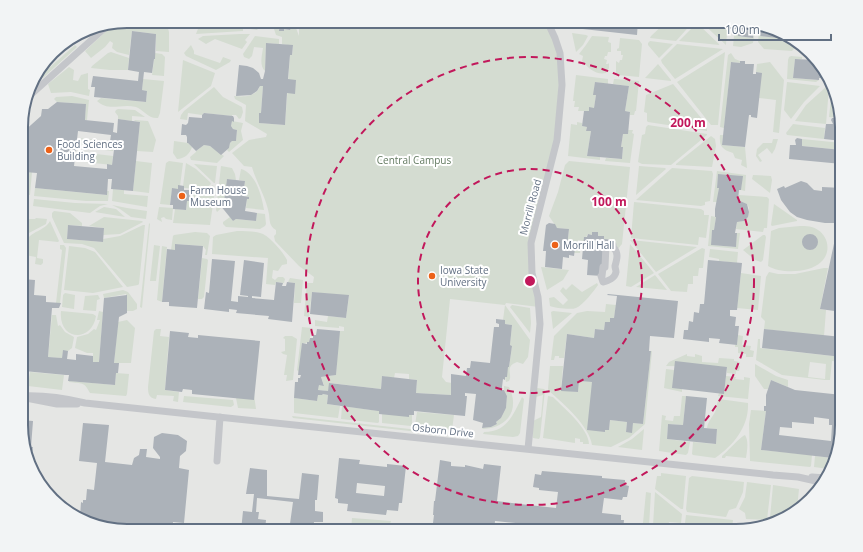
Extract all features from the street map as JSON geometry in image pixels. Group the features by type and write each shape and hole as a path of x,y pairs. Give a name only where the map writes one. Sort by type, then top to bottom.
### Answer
{"street":[{"name":"Morrill Road","path":"528,449 540,324 538,297 532,273 531,244 557,140 562,85 560,53 550,28"},
{"path":"35,91 101,32"},
{"path":"606,244 614,245 613,247 617,250 618,261 616,263 616,272 614,276 608,281 603,282 601,276 603,267 605,268 606,244"},
{"name":"Osborn Drive","path":"28,399 45,403 85,403 798,477 819,478"},
{"path":"217,461 220,417"},
{"name":"Osborn Drive","path":"798,477 817,481"}],"shaded area":[{"name":"Iowa State University","path":"121,28 736,28 768,33 791,45 815,67 822,78 832,102 835,121 835,431 830,457 818,480 796,504 780,514 768,519 742,524 127,524 95,519 83,514 67,504 57,495 38,469 31,450 29,438 29,114 33,95 41,78 57,57 83,38 95,33"}],"green space":[{"path":"121,28 168,28 169,32 169,52 156,51 156,34 132,31 129,55 117,52 112,48 113,43 110,41 91,58 85,51 108,30"},
{"path":"198,28 243,28 243,31 196,34"},
{"path":"243,28 259,28 257,30"},
{"name":"Central Campus","path":"279,28 279,31 284,31 284,29 290,30 291,28 296,28 299,36 298,28 550,28 560,53 557,140 531,243 539,307 450,299 442,377 446,382 452,383 451,395 416,393 417,380 409,379 409,374 395,373 394,378 382,376 381,389 330,383 328,391 318,390 319,385 324,385 321,377 336,375 339,331 344,331 344,327 315,326 315,320 327,322 328,316 346,318 349,296 312,292 309,317 304,316 307,283 313,283 314,277 299,266 275,241 274,236 276,234 276,230 271,225 268,208 252,167 244,166 232,153 249,140 266,137 267,134 245,121 246,105 235,99 234,96 249,96 256,92 260,86 263,86 259,123 285,125 290,55 292,55 293,46 282,44 282,37 276,35 274,29"},
{"path":"660,28 688,28 676,41 650,38"},
{"path":"692,28 702,28 720,45 679,41"},
{"path":"708,28 727,28 726,45"},
{"path":"735,28 739,28 738,36 753,38 754,30 755,31 753,43 741,47 733,46"},
{"path":"760,31 760,36 780,38 795,48 792,51 764,49 758,42"},
{"path":"572,33 588,36 583,45 576,52"},
{"path":"250,34 245,40 247,42 242,49 215,39 206,44 198,39 203,36"},
{"path":"255,36 279,39 279,44 266,43 265,71 261,63 263,48 254,47 252,56 249,59 244,57 243,54"},
{"path":"592,36 609,37 608,42 611,43 611,52 608,52 604,59 607,60 606,64 609,63 609,68 606,73 599,73 590,69 582,61 583,56 579,54"},
{"path":"620,38 639,40 642,44 639,77 616,74 616,61 619,63 620,60 622,60 623,55 621,55 621,51 617,51 619,48"},
{"path":"650,41 673,44 659,58 648,45"},
{"path":"677,44 723,49 675,79 661,60"},
{"path":"75,45 77,47 43,78 42,77 45,71"},
{"path":"191,45 194,54 220,63 223,57 231,60 216,70 186,56 184,53"},
{"path":"111,52 129,58 128,70 91,68 108,53"},
{"path":"725,52 718,125 711,125 677,82"},
{"path":"155,53 162,54 165,57 164,76 152,75"},
{"path":"731,53 735,59 740,61 740,63 731,62 724,128 720,127 728,55"},
{"path":"791,56 802,57 802,59 795,59 793,78 819,80 816,82 787,79 788,60"},
{"path":"183,60 215,73 211,86 178,112"},
{"path":"770,62 784,80 779,133 773,132 776,100 759,98 761,73 756,72 757,64"},
{"path":"658,64 671,80 671,81 645,78"},
{"path":"69,67 74,70 73,80 78,81 81,75 88,73 88,89 90,90 89,96 71,92 51,93 48,84"},
{"path":"576,75 608,79 608,84 595,82 594,95 596,95 594,108 589,108 589,111 578,111 579,107 574,107 575,101 573,101"},
{"path":"143,79 164,81 158,118 149,116 136,107 110,107 97,101 101,98 146,102 147,91 142,90"},
{"path":"614,79 639,81 636,111 634,115 630,115 630,112 625,111 629,86 613,84"},
{"path":"787,82 820,86 804,102 791,119 784,110"},
{"path":"673,84 707,125 707,131 647,121 647,113 644,112 646,95"},
{"path":"214,87 223,97 242,107 243,112 241,118 239,119 236,115 232,116 204,113 202,115 188,113 187,120 180,119 184,111"},
{"path":"826,87 829,93 826,124 795,121 806,105"},
{"path":"72,96 89,100 87,120 85,120 86,104 57,102 54,99 56,97"},
{"path":"831,99 834,117 829,117"},
{"path":"118,109 135,110 145,117 132,116 132,121 118,119 115,112"},
{"path":"134,121 148,121 156,140 153,152 137,151 140,122"},
{"path":"232,121 243,123 241,131 243,140 229,152 227,150 230,143 232,141 236,141 237,130 233,129 231,126"},
{"path":"577,122 582,123 582,126 587,127 586,131 591,131 587,156 600,157 600,160 568,156 571,124 577,125"},
{"path":"793,124 825,128 824,139 787,135 786,133"},
{"path":"648,125 707,135 671,165 642,164 638,162 642,135 645,134 646,127"},
{"path":"628,130 633,130 632,133 634,134 630,163 605,161 606,158 622,159 623,147 621,147 623,134 627,134"},
{"path":"720,135 723,135 722,145 745,147 747,168 741,165 742,160 735,158 733,153 722,147"},
{"path":"711,136 715,139 716,146 712,167 676,165 676,164"},
{"path":"78,138 115,142 113,151 88,148 88,145 77,144"},
{"path":"773,139 778,139 775,149 772,154 767,148 758,155 762,161 760,162 756,156 757,149 763,143 772,143"},
{"path":"802,139 835,142 835,149 802,146"},
{"path":"174,141 188,143 192,147 191,150 184,157 177,159 173,153"},
{"path":"204,145 210,146 224,156 217,163 191,160 190,157"},
{"path":"88,153 113,156 112,165 76,161 76,155 87,156"},
{"path":"136,161 152,163 149,193 133,191"},
{"path":"169,161 183,163 180,186 178,189 172,189 170,205 160,204 166,163"},
{"path":"569,161 630,167 622,244 617,250 613,247 614,240 604,239 604,236 598,236 598,232 593,232 592,235 588,234 584,241 578,240 577,244 581,245 580,253 574,253 567,247 569,229 557,228 549,216 558,192 565,165"},
{"path":"186,163 196,169 211,184 205,189 184,188"},
{"path":"194,164 217,166 215,183 214,183"},
{"path":"221,166 232,168 236,180 227,179 223,206 217,212 216,210"},
{"path":"639,166 666,169 636,195"},
{"path":"672,168 712,171 710,201 705,202 705,205 701,206 636,200"},
{"path":"241,169 251,175 254,180 260,192 264,210 246,208 247,199 249,199 249,197 243,196 245,181 239,180"},
{"path":"717,171 746,175 745,191 741,190 742,176 718,174 717,188 719,188 717,202 713,202"},
{"path":"28,172 32,172 30,195 28,195"},
{"path":"753,175 771,176 772,180 770,193 752,179"},
{"path":"213,185 215,190 210,225 173,223 175,209 186,210 187,201 192,201 193,190 205,191"},
{"path":"35,188 106,195 107,191 109,191 108,201 86,201 34,196"},
{"path":"113,189 124,190 124,194 148,196 147,207 112,201"},
{"path":"739,195 767,197 769,199 767,228 764,228 763,232 736,229 737,222 744,221 749,210 747,204 738,200"},
{"path":"34,199 75,203 108,204 100,206 90,213 33,206"},
{"path":"634,202 701,209 704,211 704,215 709,215 706,238 699,237 698,245 631,238"},
{"path":"774,204 797,220 797,221 772,226"},
{"path":"112,205 147,211 146,219 131,217"},
{"path":"104,207 116,209 125,217 95,212"},
{"path":"159,207 173,208 172,220 164,217 161,218 162,222 157,219"},
{"path":"54,211 70,213 82,223 82,226 68,225 67,239 103,242 103,239 120,236 145,225 139,284 127,287 94,248 82,244 64,243 52,217 52,213"},
{"path":"257,213 265,214 266,224 260,229 226,227 223,224 223,222 230,217 233,221 236,219 256,221"},
{"path":"711,216 716,217 714,230 712,230 711,245 736,247 737,233 740,233 738,249 708,246"},
{"path":"104,217 143,222 120,234 103,235 104,228 89,226"},
{"path":"28,219 47,219 46,224 28,234"},
{"path":"50,221 59,241 39,240 37,258 43,259 43,263 41,265 35,264 36,257 28,256 28,238"},
{"path":"149,223 150,224 142,308 140,307"},
{"path":"800,226 814,228 825,237 827,250 821,262 816,266 795,271 774,269 768,266 771,231 779,228"},
{"path":"237,231 252,231 264,234 279,248 287,260 287,264 282,265 278,271 273,270 272,278 275,280 278,277 283,277 285,279 284,283 276,282 275,285 266,284 268,258 212,254 213,237 216,235"},
{"path":"195,232 207,233 210,236 207,255 205,255 206,250 203,246 176,244 175,250 171,250 174,235"},
{"path":"763,235 766,237 763,260 761,262 755,260 743,250"},
{"path":"631,240 697,247 656,272"},
{"path":"630,244 654,273 631,287 626,286"},
{"path":"60,245 64,245 66,248 60,303 56,303 62,250 60,249"},
{"path":"154,245 160,246 156,281 150,281"},
{"path":"69,246 85,248 95,252 123,287 93,293 64,290"},
{"path":"162,246 167,247 162,302 157,300"},
{"path":"702,248 705,249 703,268 699,268 698,276 693,276 693,284 688,284 687,292 671,291 658,274"},
{"path":"710,249 738,252 737,263 719,261 719,259 709,257"},
{"path":"202,258 208,260 204,297 202,299 198,299"},
{"path":"541,267 569,270 563,280 547,290"},
{"path":"828,268 820,309 826,310 824,336 764,329 765,321 761,317 766,277 769,272 778,274 795,274"},
{"path":"741,273 761,276 758,310 737,308"},
{"path":"655,275 667,290 636,287"},
{"path":"290,278 303,280 301,303 294,303 295,283 288,282"},
{"path":"597,283 598,285 591,294 576,308 571,309 550,306 549,298 554,297 563,305 568,300 560,291 563,287 566,290 572,284 582,292"},
{"path":"123,290 128,292 137,304 137,309 127,311 126,294 104,298 103,294"},
{"path":"65,293 75,295 74,309 62,307 63,295"},
{"path":"98,295 100,299 97,300 96,311 83,310 85,296"},
{"path":"606,304 616,305 614,318 610,318 610,322 605,322 604,330 595,329 594,338 567,334 564,358 555,356 554,360 551,360 554,336 577,313 587,311 605,312"},
{"path":"505,305 530,340 528,357 523,364 517,362 511,366 510,378 509,381 506,382 505,377 509,367 512,346 510,345 512,325 505,324 505,321 503,320"},
{"path":"512,305 530,308 530,333 510,307"},
{"path":"61,311 93,314 96,316 93,325 88,331 76,335 70,333 65,328 61,321"},
{"path":"99,311 103,312 99,362 93,362 93,353 87,353 75,348 77,337 88,334 94,329 96,330 100,320 97,320"},
{"path":"551,312 572,313 553,329"},
{"path":"52,315 56,315 58,326 60,325 65,332 74,337 72,348 68,351 63,351 62,358 48,357"},
{"path":"127,320 135,328 131,363 114,363 118,322"},
{"path":"302,327 312,328 309,342 302,344 299,372 297,370"},
{"path":"156,329 161,329 160,336 169,337 165,390 179,392 178,402 173,401 174,396 157,395 156,399 150,397 149,394 148,387 154,331"},
{"path":"738,335 743,336 742,345 751,346 750,350 754,351 753,357 746,357 746,354 738,353 738,347 735,347 735,345 737,345"},
{"path":"285,336 292,336 297,339 293,380 286,381 287,375 284,375 287,355 281,352 285,351 285,339 283,338"},
{"path":"758,339 760,339 760,348 835,356 835,361 832,361 830,380 782,375 756,360","holes":["810,362 826,364 825,379 808,377"]},
{"path":"651,351 645,424 629,438 611,447 592,445 586,430 581,423 549,391 550,366 563,366 561,390 578,392 579,381 592,382 605,431 609,430 610,420 627,422 626,432 631,432 633,423 643,424"},
{"path":"687,354 687,356 695,357 695,354 702,356 702,362 718,363 719,358 734,359 734,361 740,362 738,366 740,366 739,371 736,371 736,374 727,373 727,367 666,366 669,362"},
{"path":"755,364 776,376 788,380 788,387 771,380 768,389 764,389 755,376"},
{"path":"666,369 674,370 682,392 664,388"},
{"path":"30,372 64,375 62,390 28,386"},
{"path":"116,373 129,374 126,396 90,393 86,386 80,383 69,382 115,385"},
{"path":"726,376 744,380 744,377 750,378 748,399 718,396 719,393 724,393"},
{"path":"504,386 509,387 512,395 513,403 510,416 499,425 492,428 483,429 482,428 491,427 497,424 496,422 501,418 506,408 507,396"},
{"path":"537,388 545,390 539,439 533,438 533,421 541,417 543,395 536,397"},
{"path":"254,395 256,409 238,408 236,398"},
{"path":"318,395 328,395 327,404 340,406 338,418 294,413 294,398 317,401"},
{"path":"184,396 233,400 234,405 231,407 183,402"},
{"path":"548,396 553,397 581,425 588,438 589,444 583,444 583,442 580,442 580,439 575,438 575,443 543,438"},
{"path":"682,396 686,396 683,425 668,424 667,439 690,442 688,453 686,455 659,451 662,415 666,416 665,420 673,421 674,416 680,416"},
{"path":"522,397 524,399 520,433 518,436 513,437 483,434 484,432 492,431 504,426 512,416"},
{"path":"719,399 748,403 748,411 743,427 734,441 715,458 693,455 693,442 716,444 717,429 707,428 709,421 715,412"},
{"path":"342,406 379,411 379,422 341,419"},
{"path":"751,410 766,411 761,450 812,455 811,466 750,461 749,424"},
{"path":"417,412 454,415 452,430 416,427"},
{"path":"382,414 412,415 412,425 382,423"},
{"path":"292,416 428,431 428,433 293,418"},
{"path":"644,429 642,450 618,447 632,439"},
{"path":"745,435 747,443 746,458 726,456 725,458 722,458 722,456 740,438"},
{"path":"815,456 830,458 825,468 814,467"},
{"path":"661,473 686,476 683,509 655,489 657,476 661,476"},
{"path":"692,476 744,482 743,492 736,508 729,510 726,517 687,512 689,478"},
{"path":"747,482 771,485 767,519 746,519 745,513 739,509 745,497"},
{"path":"773,485 799,489 798,502 796,504 780,514 770,518"},
{"path":"646,492 651,493 649,524 639,524 643,523"},
{"path":"655,492 682,514 681,523 669,522 669,524 653,524"},
{"path":"686,515 733,520 732,524 685,523"},
{"path":"352,518 391,521 390,524 352,524"}],"building":[{"path":"279,28 291,28 290,30 284,29 284,31 279,31"},
{"path":"574,28 638,28 637,35"},
{"path":"739,28 749,29 761,31 781,38 760,36 760,31 755,33 754,30 753,38 738,36"},
{"path":"132,31 156,34 155,59 152,73 144,72 142,90 147,91 146,102 94,97 95,87 91,87 93,76 138,81 139,72 128,70"},
{"path":"266,43 293,45 292,55 290,55 288,79 296,80 295,94 287,93 285,125 259,123 263,86 260,86 257,91 251,95 236,96 239,65 253,68 259,73 261,79 263,79 265,71"},
{"path":"795,59 808,60 815,67 822,78 819,78 819,80 793,78"},
{"path":"740,61 745,61 745,64 754,64 753,74 756,74 756,72 762,73 757,118 749,115 745,147 722,145 731,62 740,63"},
{"path":"595,82 629,86 625,111 630,112 628,134 623,134 621,147 623,147 622,159 587,156 591,131 586,131 587,127 582,126 584,111 589,111 589,107 594,108 596,95 593,95"},
{"name":"Food Sciences Building","path":"57,102 86,104 85,120 114,123 113,132 117,133 118,119 140,122 133,191 111,189 112,179 108,179 107,195 35,188 37,173 28,172 28,128 41,116 42,109 48,109","holes":["78,131 111,135 110,141 115,142 112,165 107,164 107,169 74,166"]},
{"path":"204,113 233,116 234,118 234,122 232,121 231,126 233,129 237,130 236,141 232,141 229,148 221,155 210,146 204,145 196,151 187,143 186,135 181,135 182,124 186,125 188,123 189,117 202,118"},
{"path":"832,118 835,118 835,140 824,139 826,124 833,124 831,120"},
{"path":"797,138 802,139 802,146 835,149 835,163 789,159 790,145 796,145 795,140"},
{"path":"718,174 743,176 738,200 747,204 749,212 748,217 744,221 737,222 735,233 737,233 736,247 711,245 719,188 717,188"},
{"path":"227,179 245,181 243,196 249,197 249,199 247,199 245,211 257,213 256,221 236,219 233,221 220,205 224,202"},
{"path":"801,181 807,183 814,190 822,191 822,187 835,188 835,223 825,223 797,217 790,212 781,200 777,189 784,186 785,188"},
{"name":"Farm House Museum","path":"178,185 184,186 184,190 193,190 192,201 187,201 186,210 173,209 173,205 170,205 172,188 178,189"},
{"name":"Morrill Hall","path":"549,223 555,224 557,228 569,229 567,247 575,248 574,256 569,255 569,258 563,257 562,269 545,267 546,251 543,251 546,225"},
{"path":"68,225 104,228 103,242 67,239"},
{"path":"592,232 598,232 598,236 604,236 604,239 614,240 613,245 605,244 602,276 587,275 588,260 582,259 584,237 587,237 588,234 592,235"},
{"path":"810,234 817,239 818,242 813,249 810,250 803,245 802,242 807,235"},
{"path":"835,239 835,311 820,309"},
{"path":"175,244 203,246 197,308 169,306 169,302 162,302 167,249 175,250"},
{"path":"212,259 235,261 231,301 238,302 238,296 248,297 240,295 244,260 264,263 261,297 252,296 252,298 274,300 276,282 283,283 282,286 286,286 287,282 295,283 292,322 268,319 269,316 236,313 237,310 229,309 229,312 204,309 206,292 209,293"},
{"path":"708,260 742,263 737,310 730,310 730,316 736,317 735,326 739,326 737,345 719,343 720,339 709,338 709,342 683,339 684,330 688,330 689,321 693,322 694,312 699,313 700,304 704,304"},
{"path":"28,279 35,280 34,295 46,296 46,302 61,303 59,308 52,308 48,357 62,358 63,350 68,351 67,359 76,360 76,354 93,356 93,362 99,362 104,298 127,295 127,313 119,317 114,363 119,363 115,385 68,381 69,375 28,371"},
{"path":"312,292 349,295 346,318 310,314"},
{"path":"607,295 678,301 674,338 650,336 649,351 651,351 643,424 633,423 632,433 626,432 627,422 610,420 609,430 605,430 605,432 587,430 592,382 579,381 578,392 561,391 567,334 594,338 595,329 604,330 605,322 610,322 610,318 614,318 617,296"},
{"path":"496,319 505,320 505,324 512,325 510,345 512,346 507,377 505,377 505,380 503,379 502,387 502,390 504,390 507,396 506,408 501,418 496,422 497,424 491,427 482,428 483,423 473,420 476,394 465,393 465,396 467,396 465,416 414,411 414,415 409,415 409,417 379,414 379,411 327,404 328,395 323,394 318,395 317,401 294,398 295,382 298,382 298,378 300,378 301,375 298,375 302,343 307,344 310,338 313,338 313,335 316,335 317,329 340,331 336,375 321,377 324,386 319,385 318,390 328,391 329,383 381,389 382,376 417,380 416,393 451,395 451,374 466,376 467,368 470,368 471,361 490,363 494,327 499,327 499,324 496,323"},
{"path":"764,329 835,336 835,356 762,348"},
{"path":"170,331 189,333 188,337 198,338 198,335 260,341 254,400 192,394 192,390 183,389 182,392 165,390"},
{"path":"675,361 727,367 724,394 672,388"},
{"path":"771,380 795,390 835,394 835,431 830,458 761,450 766,411 764,411 764,406 766,406 766,395","holes":["814,417 829,419 829,425 832,425 831,441 779,435 780,427 792,428 792,422 814,424"]},
{"path":"686,396 707,398 704,428 717,429 716,444 667,439 668,424 683,425"},
{"path":"28,421 33,421 31,447 33,447 32,453 29,438"},
{"path":"83,423 109,425 105,462 132,465 134,458 139,455 140,449 147,449 146,457 160,459 153,448 154,437 162,433 178,435 187,441 186,451 180,456 179,468 189,470 184,523 114,523 95,519 83,514 80,512 81,502 83,503 83,500 86,500 87,489 94,490 97,463 79,461"},
{"path":"339,458 360,460 359,464 387,467 387,464 406,466 402,503 399,503 398,511 387,510 386,515 347,511 348,504 338,503 338,499 335,498","holes":["357,483 385,486 384,496 356,493"]},
{"path":"440,460 451,462 451,466 465,467 465,465 483,469 484,464 501,466 497,501 556,508 558,492 539,490 539,488 533,487 535,474 541,475 542,471 602,476 602,478 625,480 625,485 629,486 627,497 623,497 622,500 604,498 602,513 621,515 621,520 624,520 624,524 526,524 495,521 495,524 433,524"},
{"path":"250,468 267,470 267,496 299,499 302,473 319,475 317,500 315,500 315,511 323,512 323,522 314,522 314,524 290,524 293,502 257,498 256,512 259,512 258,519 266,520 266,524 242,524 243,511 252,512 254,494 246,494"}],"place":[{"name":"Food Sciences Building","path":"49,150"},
{"name":"Farm House Museum","path":"182,196"},
{"name":"Morrill Hall","path":"555,245"},
{"name":"Iowa State University","path":"432,276"}]}
